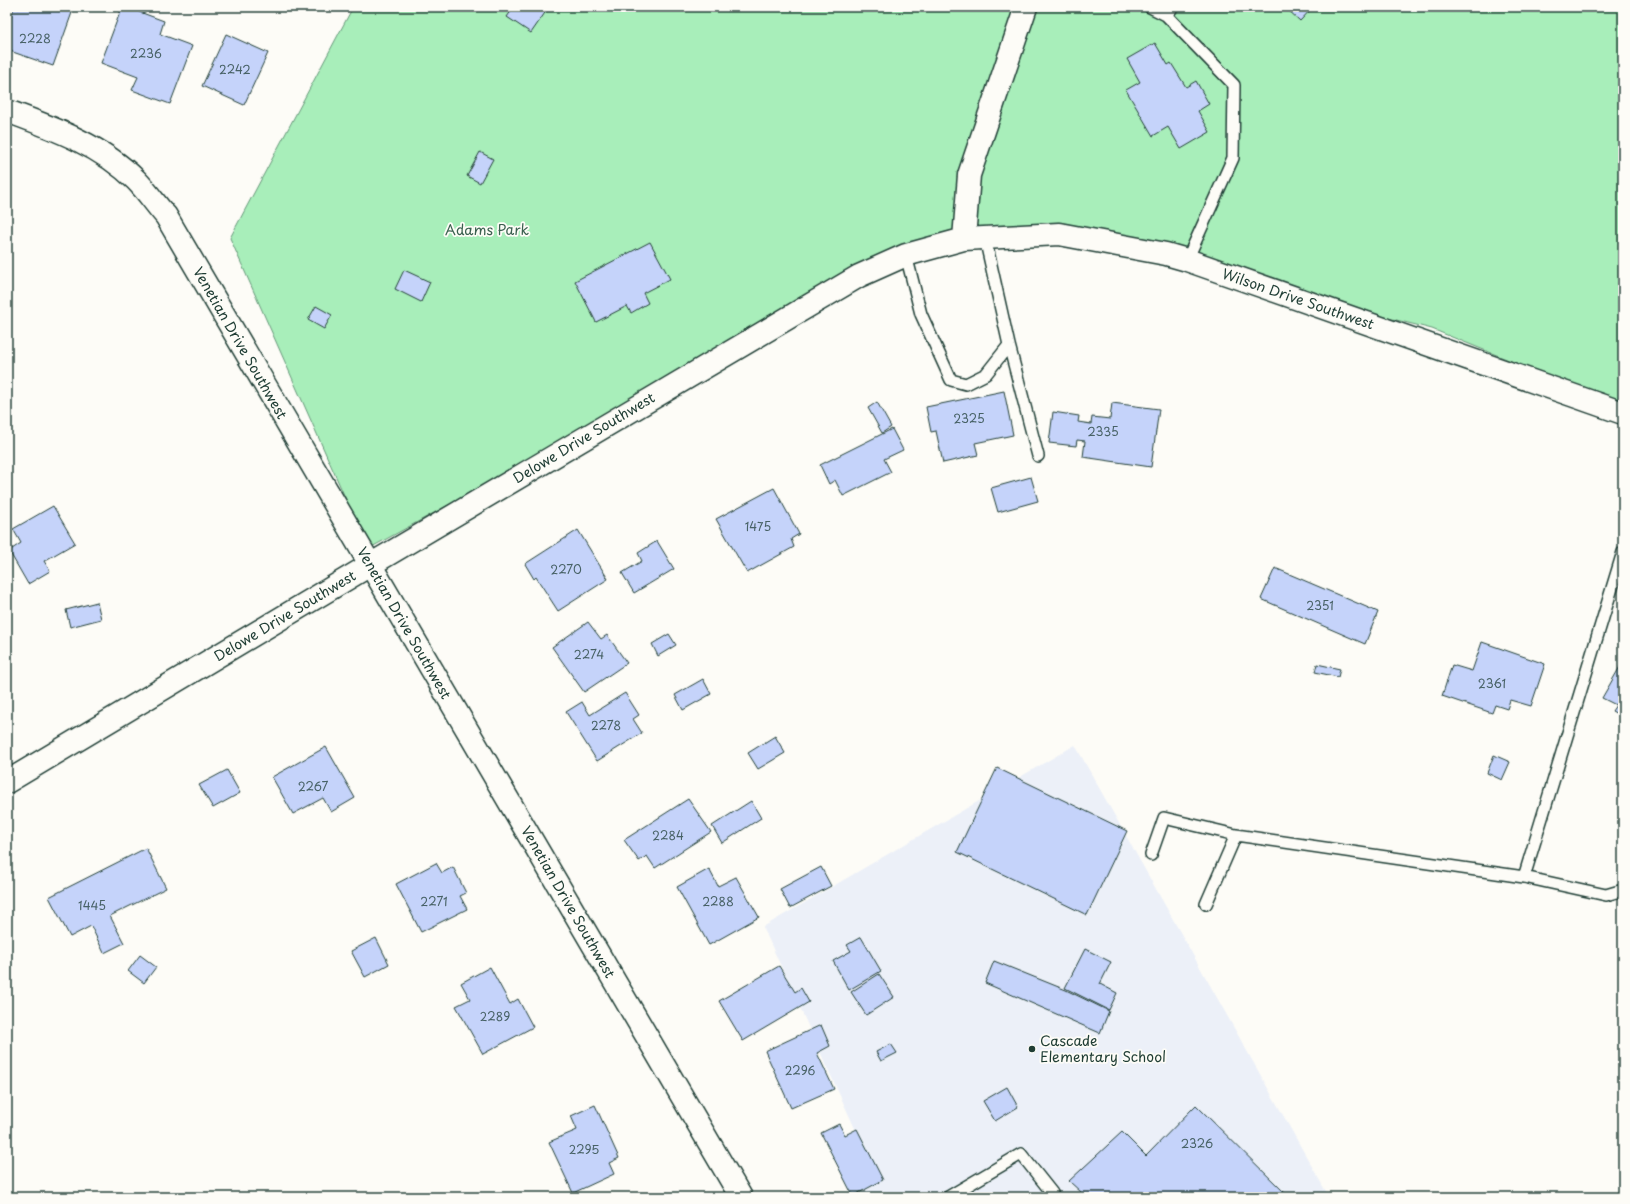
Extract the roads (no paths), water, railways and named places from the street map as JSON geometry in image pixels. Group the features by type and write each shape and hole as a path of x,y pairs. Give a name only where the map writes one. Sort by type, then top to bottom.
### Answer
{"street":[{"path":"964,239 969,175 1026,7"},
{"name":"Venetian Drive Southwest","path":"7,111 52,127 100,151 136,180 166,216 741,1197"},
{"name":"Wilson Drive Southwest","path":"964,239 1059,234 1166,254 1187,260 1623,413"},
{"name":"Delowe Drive Southwest","path":"7,782 370,565 859,276 906,255 964,239"}],"lane":[{"path":"1150,7 1170,11 1234,85 1233,158 1187,260"},
{"path":"985,238 1009,345 1038,456"},
{"path":"906,255 921,314 951,380 966,384 986,374 1009,345"},
{"path":"1524,877 1623,552"},
{"path":"1151,855 1164,818 1236,835 1524,877 1606,895 1623,890"},
{"path":"1206,904 1236,835"},
{"path":"948,1197 1021,1154 1052,1193"}],"place":[{"name":"Cascade Elementary School","path":"1032,1049"}],"park label":[{"name":"Adams Park","path":"487,230"}]}
